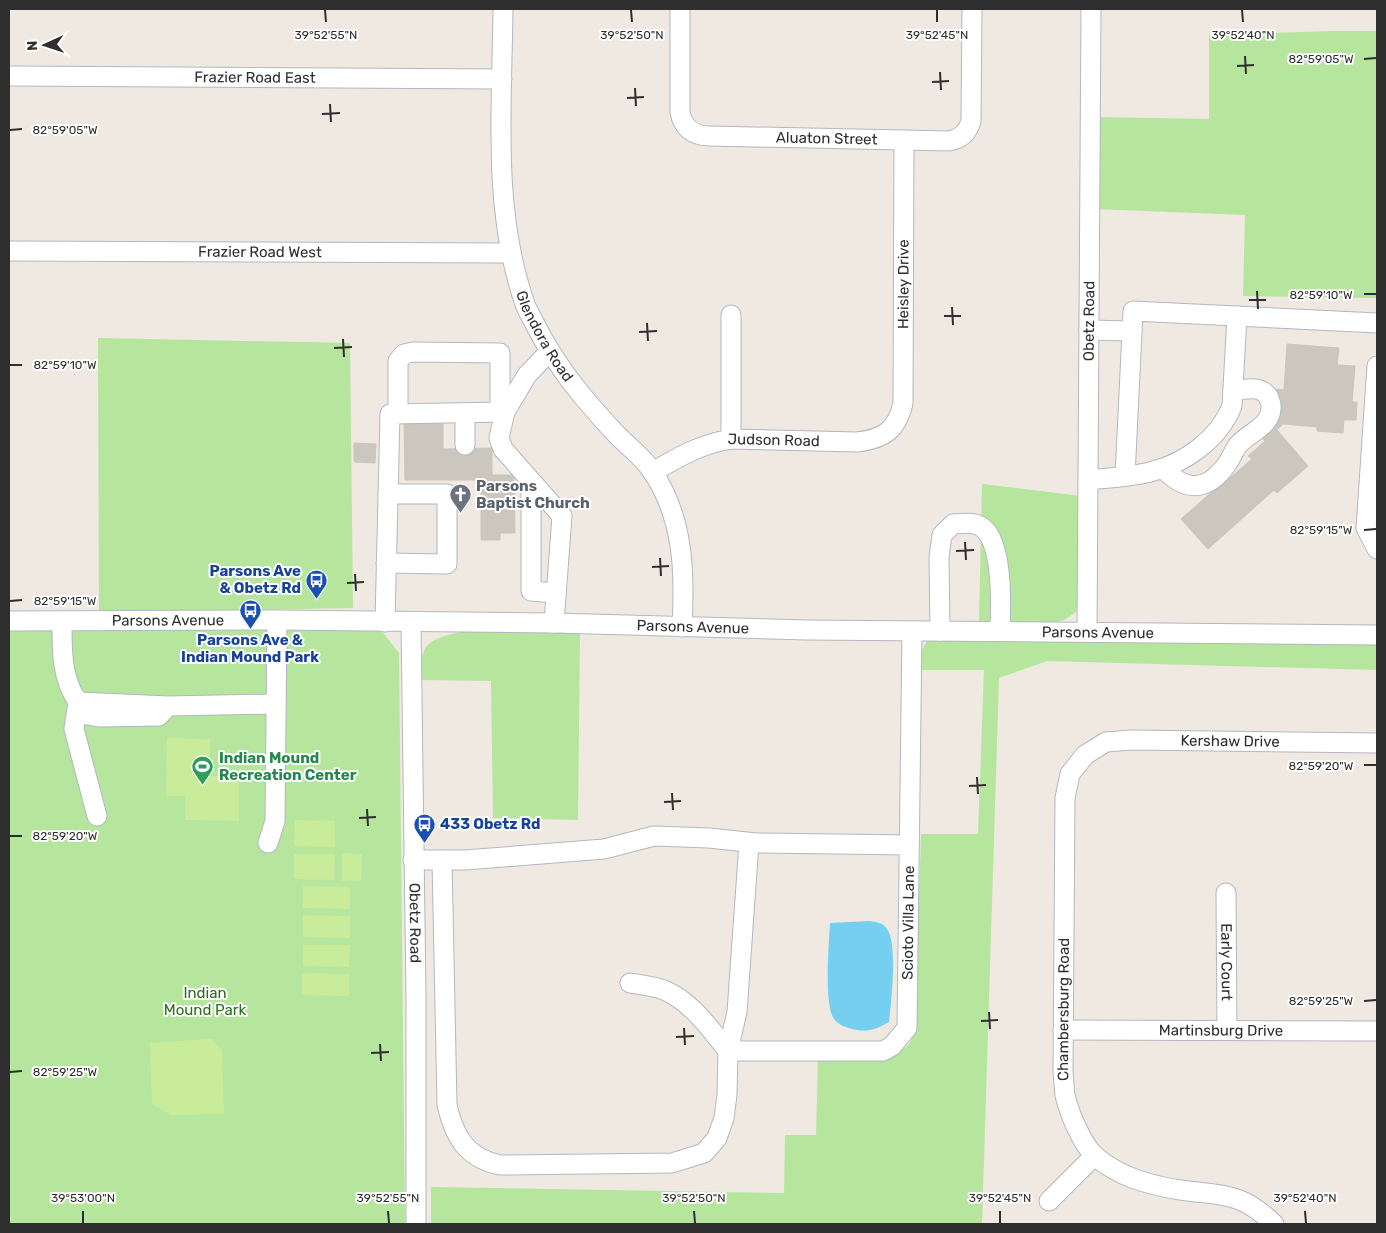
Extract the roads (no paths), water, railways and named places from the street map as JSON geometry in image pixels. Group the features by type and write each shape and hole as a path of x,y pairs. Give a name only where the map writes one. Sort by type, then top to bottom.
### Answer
{"street":[{"name":"Glendora Road","path":"503,9 502,177 504,206 511,253 525,306 549,352 574,388 620,437 644,459 653,472 673,515 682,550 684,583 682,627"},
{"name":"Aluaton Street","path":"680,9 680,112 681,119 689,130 698,135 950,141 958,139 964,134 970,126 972,116 972,9"},
{"name":"Obetz Road","path":"1087,632 1091,9"},
{"name":"Frazier Road East","path":"9,76 502,79"},
{"name":"Heisley Drive","path":"895,425 903,403 904,140"},
{"name":"Frazier Road West","path":"9,251 511,253"},
{"path":"1125,476 1133,312 1377,323"},
{"path":"731,439 732,315"},
{"path":"1088,480 1152,472 1196,450 1209,440 1223,424 1232,406 1237,316"},
{"path":"1089,330 1132,331"},
{"path":"398,414 398,361 404,354 413,352 500,353 503,412 499,438 503,449 562,516 554,623"},
{"path":"503,412 527,375 549,352"},
{"path":"1377,366 1366,528 1377,549"},
{"path":"1163,468 1173,479 1185,485 1196,486 1208,482 1224,468 1241,443 1267,421 1270,414 1271,402 1268,396 1260,390 1234,391"},
{"path":"385,622 390,414 503,412"},
{"path":"465,413 465,445"},
{"path":"1223,424 1241,443"},
{"name":"Judson Road","path":"653,472 692,450 715,442 731,439 857,442 871,440 885,434 895,425"},
{"path":"531,481 530,591 556,593"},
{"path":"386,563 446,564 447,494 388,494"},
{"path":"940,631 939,557 942,535 953,524 971,522 986,530 995,550 1000,586 1000,631"},
{"path":"268,843 275,821 277,620"},
{"name":"Parsons Avenue","path":"9,621 277,620 554,623 912,631 1377,634"},
{"path":"62,621 62,657 69,690 78,702 74,729 97,816"},
{"name":"Obetz Road","path":"411,622 416,1224"},
{"name":"Scioto Villa Lane","path":"728,1051 883,1050 897,1041 907,1028 912,631"},
{"path":"78,702 168,706 276,704"},
{"name":"Kershaw Drive","path":"1085,755 1106,742 1131,740 1377,743"},
{"name":"Chambersburg Road","path":"1085,755 1070,774 1065,798 1063,1072 1065,1094 1075,1123 1094,1156 1135,1180 1181,1190 1227,1195 1249,1203 1274,1224"},
{"path":"413,860 465,860 604,849 654,836 709,838 749,843 909,845"},
{"path":"442,860 447,1105 451,1126 463,1145 476,1156 490,1163 500,1164 672,1163 704,1153 717,1138 724,1118 728,1051 736,1012 749,843"},
{"name":"Early Court","path":"1226,893 1227,1030"},
{"path":"630,983 663,990 679,999 707,1024 728,1051"},
{"name":"Martinsburg Drive","path":"1063,1030 1377,1031"},
{"path":"416,1104 447,1105"},
{"path":"1049,1201 1094,1156"}],"water":[{"path":"870,921 884,925 890,937 893,960 891,1002 889,1022 872,1030 862,1031 838,1023 830,1009 828,972 830,923"}],"place":[{"name":"Parsons Baptist Church","path":"460,514"},
{"name":"Parsons Ave & Obetz Rd","path":"317,599"},
{"name":"Parsons Ave & Indian Mound Park","path":"250,630"},
{"name":"Indian Mound Recreation Center","path":"203,786"},
{"name":"433 Obetz Rd","path":"424,843"}],"park label":[{"name":"Indian Mound Park","path":"205,1002"}]}
